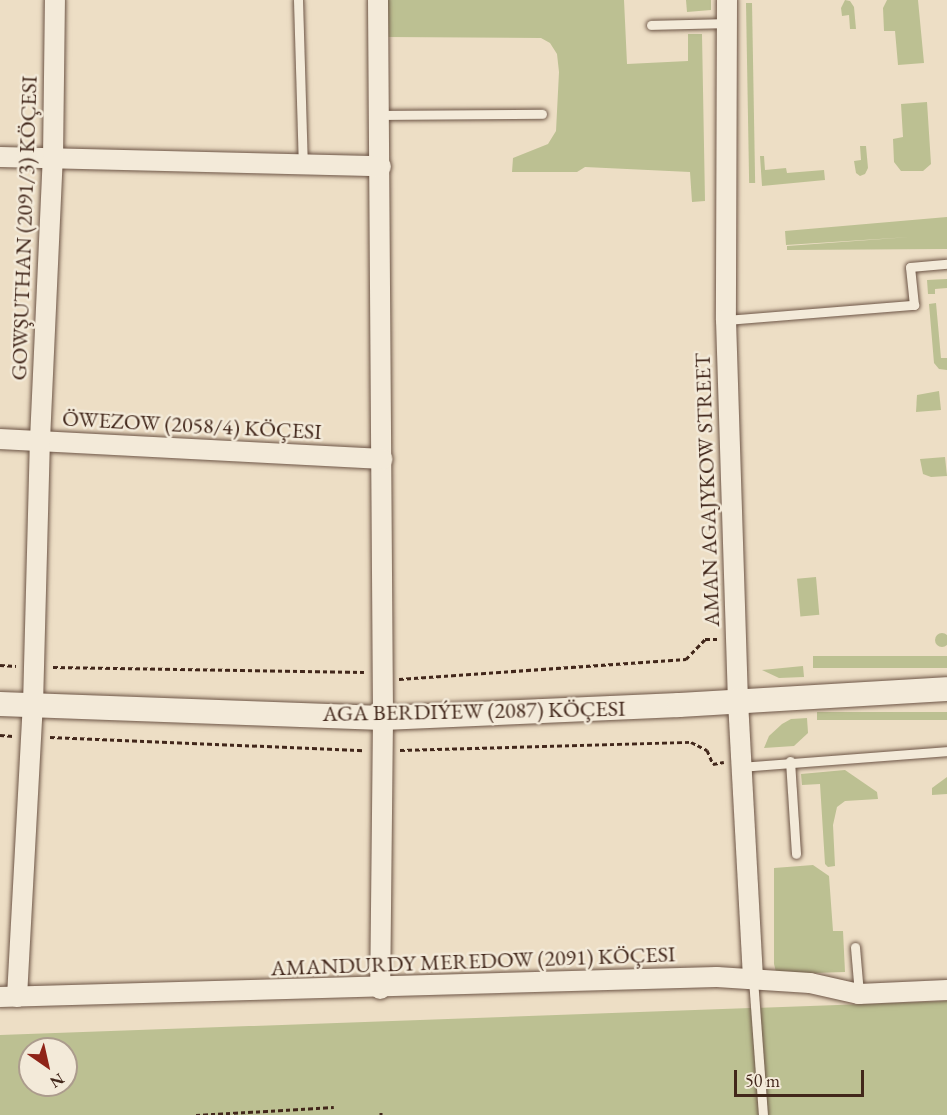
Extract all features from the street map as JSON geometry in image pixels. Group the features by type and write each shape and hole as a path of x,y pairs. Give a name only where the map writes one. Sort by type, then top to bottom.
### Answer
{"street":[{"name":"GOWŞUTHAN (2091/3) KÖÇESI","path":"8,997 33,705 40,440 54,159 55,0"},
{"path":"378,0 381,165 383,718 380,988"},
{"name":"AMAN AGAJYKOW STREET","path":"727,0 726,320 738,701 753,979"},
{"path":"0,157 381,165"},
{"name":"ÖWEZOW (2058/4) KÖÇESI","path":"0,439 382,459"},
{"name":"AGA BERDIÝEW (2087) KÖÇESI","path":"0,704 383,718 947,689"},
{"name":"AMANDURDY MEREDOW (2091) KÖÇESI","path":"8,997 717,977 810,983 859,994 947,990"}],"lane":[{"path":"298,0 303,164"},
{"path":"651,25 726,23"},
{"path":"380,115 542,114"},
{"path":"726,320 914,305 910,267 947,264"},
{"path":"741,767 790,761 947,751"},
{"path":"790,761 796,854"},
{"path":"855,947 859,994"},
{"path":"753,979 763,1115"}],"path":[{"path":"0,665 382,673 399,679 686,659 705,639 724,639"},
{"path":"196,1115 334,1107"}],"green space":[{"path":"387,0 624,0 627,64 688,61 688,34 702,34 705,201 692,202 690,172 585,167 577,172 512,172 513,158 548,144 556,131 559,72 557,54 550,43 541,38 388,37"},
{"path":"686,0 711,0 711,10 687,12"},
{"path":"845,0 850,1 854,7 856,29 850,29 849,15 842,16 841,8"},
{"path":"887,0 918,0 924,63 898,65 895,31 884,31 883,8"},
{"path":"746,3 752,3 755,183 749,183"},
{"path":"927,102 931,164 923,171 901,171 894,162 893,139 903,137 901,104"},
{"path":"860,146 866,146 868,168 865,174 860,176 856,173 854,161 861,160"},
{"path":"760,156 764,156 765,170 786,168 787,173 824,170 825,180 762,186"},
{"path":"947,217 947,249 787,250 787,246 910,237 786,245 785,231"},
{"path":"947,279 947,288 935,289 935,294 928,294 927,280"},
{"path":"936,303 941,358 947,358 947,370 939,369 934,363 929,304"},
{"path":"939,391 941,410 916,412 917,395"},
{"path":"945,457 947,476 931,477 923,474 920,459"},
{"path":"816,577 819,615 800,617 797,579"},
{"path":"942,633 947,635 949,640 947,645 942,647 937,645 935,640 937,635"},
{"path":"813,656 947,656 947,668 813,668"},
{"path":"803,666 804,677 779,678 762,670"},
{"path":"817,712 947,712 947,720 817,720"},
{"path":"807,718 808,733 794,746 764,748 769,736 782,724 791,719"},
{"path":"845,770 877,792 878,799 845,801 837,807 833,825 835,866 828,867 825,864 820,784 802,785 801,774"},
{"path":"947,777 947,794 932,795 932,788"},
{"path":"813,865 829,876 833,931 843,931 845,972 783,974 776,972 774,964 774,868"},
{"path":"947,1001 947,1115 0,1115 0,1035"}]}
